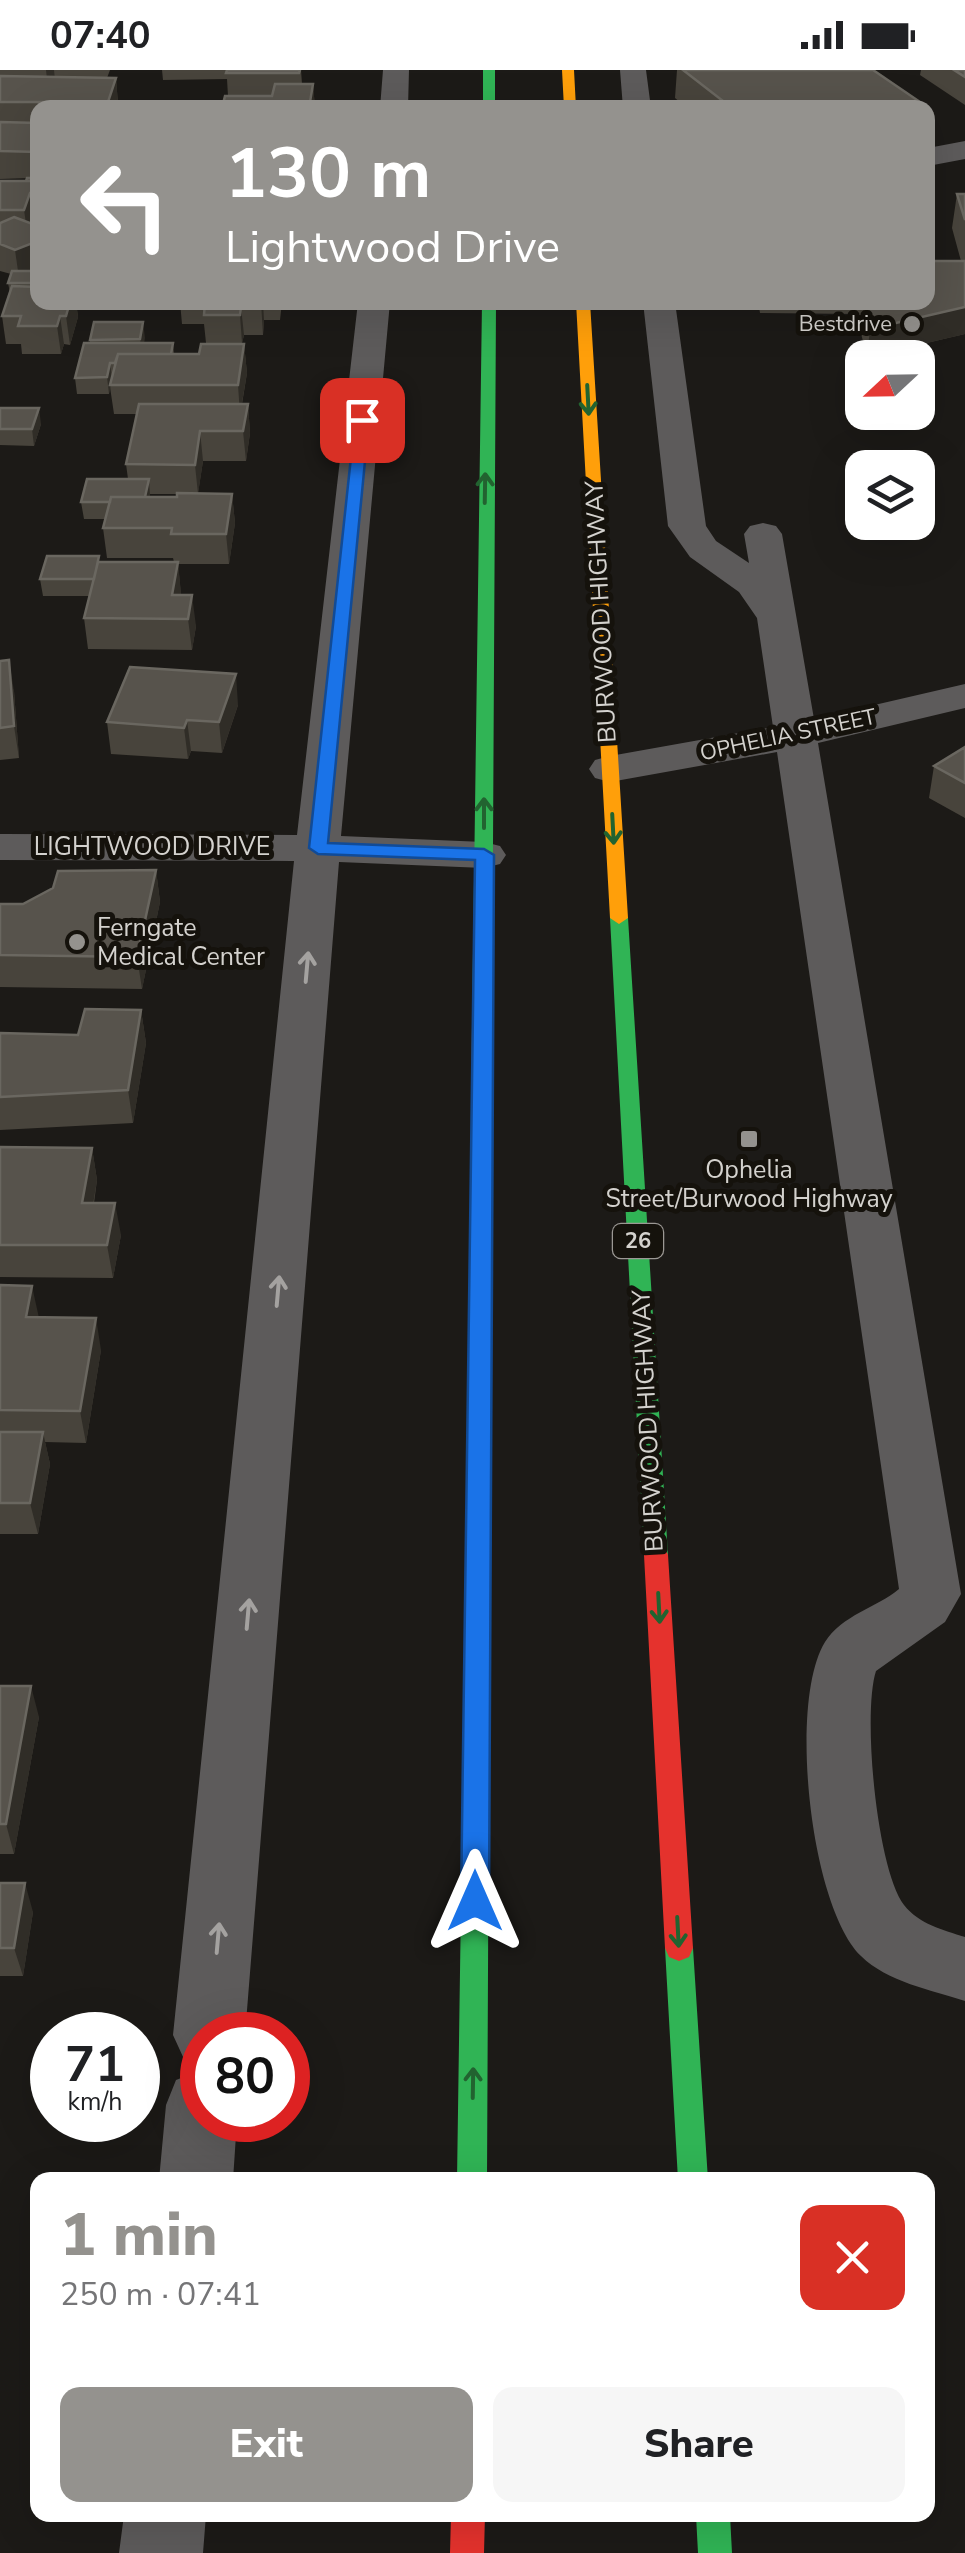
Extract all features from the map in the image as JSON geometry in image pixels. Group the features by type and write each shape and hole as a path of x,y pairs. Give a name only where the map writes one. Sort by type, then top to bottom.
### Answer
{"highway":[{"path":"488,70 489,100"},
{"path":"568,70 570,100"},
{"path":"472,2172 489,310"},
{"name":"BURWOOD HIGHWAY","path":"583,310 693,2172"},
{"path":"468,2522 468,2553"},
{"path":"713,2522 715,2553"}],"street":[{"path":"394,100 396,70"},
{"path":"633,70 636,100"},
{"path":"935,156 965,150"},
{"path":"211,2012 318,848 373,310"},
{"path":"660,310 687,526 703,549 753,584 777,618"},
{"path":"763,534 930,1594 924,1606 870,1635 845,1664 838,1690 836,1728 848,1819 858,1871 876,1924 914,1951 965,1969"},
{"name":"OPHELIA STREET","path":"610,769 794,736 965,696"},
{"name":"LIGHTWOOD DRIVE","path":"0,847 318,848 484,855"},
{"path":"197,2172 199,2142"},
{"path":"161,2553 164,2522"}],"building":[{"path":"227,70 300,70 226,73"},
{"path":"683,70 873,70 917,100 722,100"},
{"path":"0,76 116,78 109,100 0,102"},
{"path":"275,84 313,84 310,100 224,100 225,96 272,96"},
{"path":"0,122 30,123 30,152 0,151"},
{"path":"0,181 30,181 24,210 0,210"},
{"path":"957,194 965,194 965,220"},
{"path":"14,217 30,223 30,244 15,250 0,244 0,223"},
{"path":"935,261 965,261 965,307 870,329 866,310 935,310"},
{"path":"12,271 30,271 30,283 8,283"},
{"path":"12,286 30,287 30,310 68,310 66,316 60,316 57,326 18,326 21,316 2,316"},
{"path":"204,310 241,310 240,315 204,315"},
{"path":"94,322 143,322 140,339 90,340"},
{"path":"84,343 173,343 171,354 118,354 115,363 110,363 107,377 75,378"},
{"path":"201,344 244,344 238,385 110,385 118,354 199,354"},
{"path":"139,404 248,404 243,431 200,431 195,465 126,464"},
{"path":"0,408 39,408 32,429 0,429"},
{"path":"87,479 149,479 145,497 81,502"},
{"path":"177,493 232,494 226,534 171,534 172,528 103,528 111,497 177,497"},
{"path":"47,556 99,556 94,579 40,579"},
{"path":"98,562 178,562 172,595 192,595 188,619 84,618"},
{"path":"9,660 14,726 0,728 0,661"},
{"path":"130,667 236,674 219,722 187,720 184,728 107,722"},
{"path":"965,747 965,783 934,766"},
{"path":"156,870 137,957 0,955 0,904 23,904 53,888 58,871"},
{"path":"85,1009 141,1010 128,1090 0,1097 0,1033 78,1035"},
{"path":"0,1147 92,1148 82,1203 115,1203 107,1245 0,1245"},
{"path":"0,1285 32,1286 26,1317 96,1318 80,1411 0,1410"},
{"path":"0,1432 43,1432 30,1503 0,1503"},
{"path":"0,1686 31,1686 6,1824 0,1824"},
{"path":"0,1883 25,1883 14,1948 0,1948"}],"traffic: fast":[{"path":"489,70 489,100"},
{"path":"482,1026 489,310"},
{"path":"619,918 656,1555"},
{"path":"472,2172 480,1349"},
{"path":"679,1948 693,2172"},
{"path":"713,2522 715,2553"}],"traffic: slow":[{"path":"568,70 570,100"},
{"path":"583,310 619,918"},
{"path":"480,1349 482,1026"}],"traffic: jam":[{"path":"656,1555 679,1948"},
{"path":"467,2553 468,2522"}],"place":[{"name":"Bestdrive","path":"912,324"},
{"name":"Ferngate Medical Center","path":"77,942"},
{"name":"Ophelia Street/Burwood Highway","path":"749,1139"}],"route":[{"path":"362,420 318,848 484,855 475,1901"}]}
